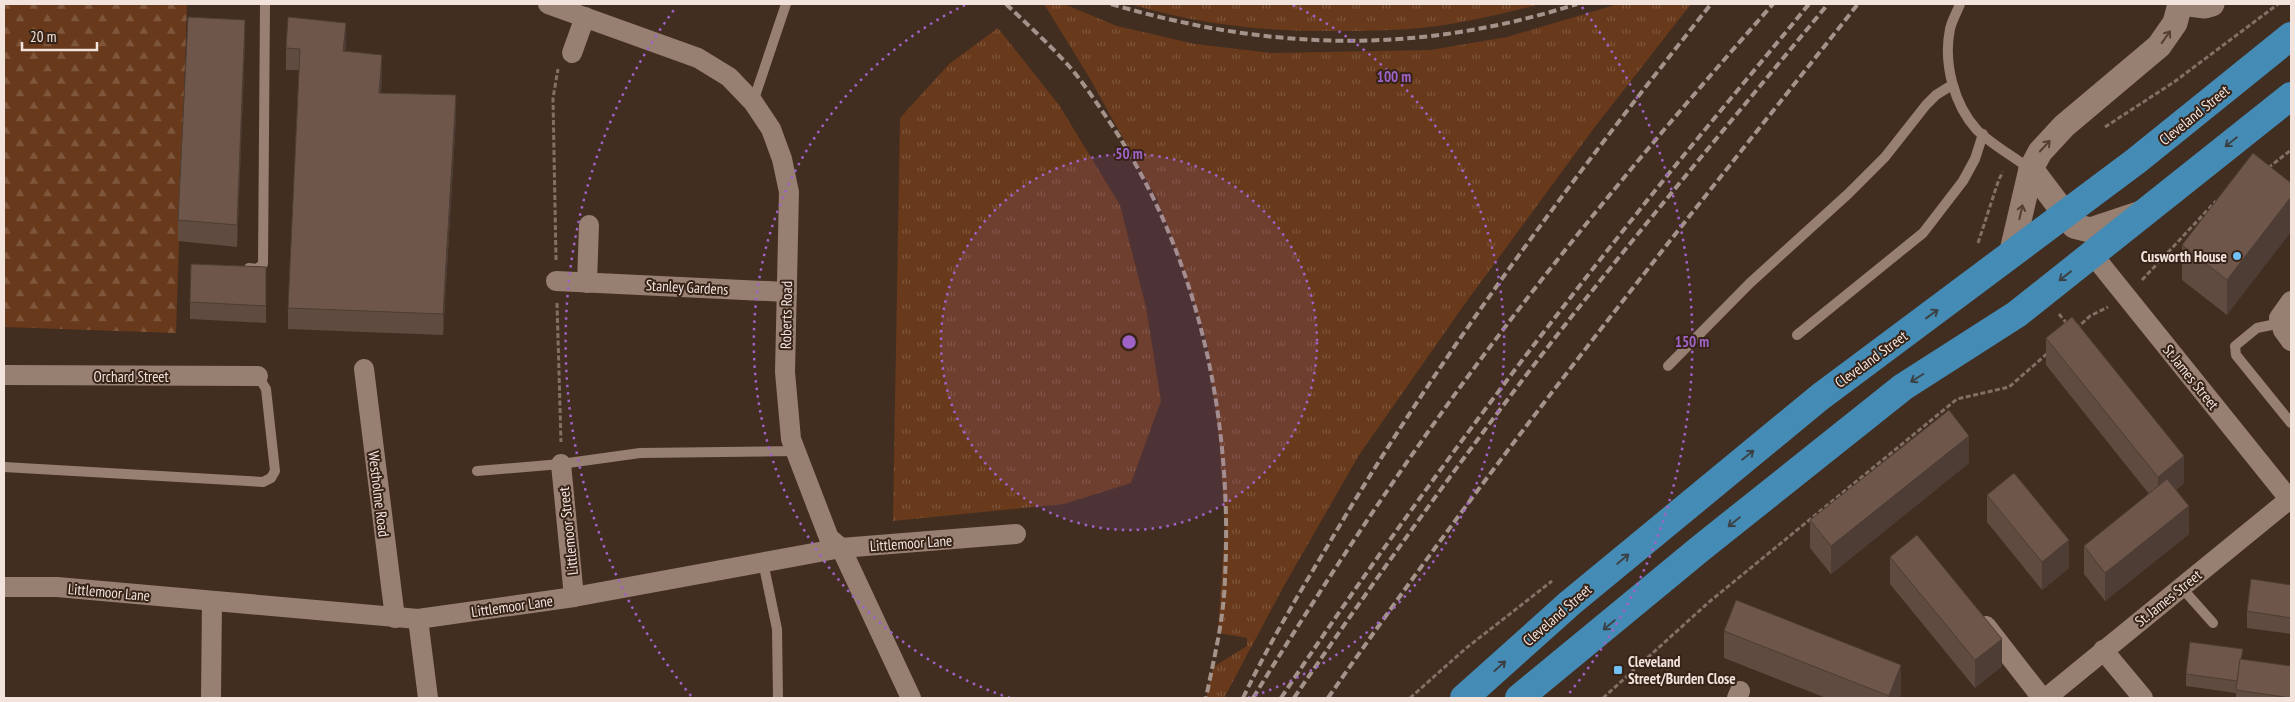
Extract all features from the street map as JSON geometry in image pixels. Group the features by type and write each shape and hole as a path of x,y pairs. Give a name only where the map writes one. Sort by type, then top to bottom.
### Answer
{"highway":[{"name":"Cleveland Street","path":"1464,698 1570,603 1820,397 2136,161 2291,36"},
{"path":"1519,698 1701,548 1903,387 2017,314 2291,96"}],"street":[{"name":"Roberts Road","path":"548,4 698,58 729,77 753,102 771,129 782,159 789,192 785,372 791,439 829,538 841,548 911,698"},
{"path":"2011,255 2023,163 2040,152 2064,126 2159,46 2175,23 2180,4"},
{"path":"2189,4 2205,6 2212,4"},
{"path":"572,53 585,17"},
{"path":"2023,163 2074,226 2090,230 2143,212"},
{"path":"587,283 589,225"},
{"name":"St James Street","path":"2093,255 2290,499"},
{"name":"Stanley Gardens","path":"556,282 786,292"},
{"path":"2291,301 2279,318 2283,330 2291,340"},
{"name":"Westholme Road","path":"364,369 395,618"},
{"name":"Orchard Street","path":"4,376 258,376"},
{"name":"Littlemoor Street","path":"561,464 574,597"},
{"name":"St. James Street","path":"2044,698 2290,499"},
{"name":"Littlemoor Lane","path":"4,586 58,587 418,619 574,597 841,548 1016,534"},
{"path":"212,601 212,698"},
{"path":"1976,614 2044,698"},
{"path":"418,619 428,698"},
{"path":"2103,650 2143,698"}],"lane":[{"path":"239,268 257,269 264,264 265,4"},
{"path":"753,102 786,4"},
{"path":"1960,4 1950,29 1949,63 1952,85 1960,105 1970,121 1983,134 2023,163"},
{"path":"1668,366 1750,283 1848,194 1885,157 1926,105 1936,95 1952,85"},
{"path":"1797,335 1923,233 1962,181 1975,160 1983,134"},
{"path":"2281,323 2258,328 2235,346 2236,355 2291,423"},
{"path":"4,467 263,482 271,478 275,471 266,389 258,376"},
{"path":"476,471 561,464 640,453 796,451"},
{"path":"763,562 777,628 778,698"},
{"path":"2181,587 2213,623"}],"path":[{"path":"2099,131 2174,82 2278,4"},
{"path":"561,464 553,98 558,64 572,53"},
{"path":"2266,170 2291,150"},
{"path":"1972,248 1980,242 1998,179 2023,163"},
{"path":"2074,331 2090,316 2126,297 2211,204 2219,199"},
{"path":"1603,698 1709,602 1957,399 2009,387 2052,350"},
{"path":"1410,698 1465,649 1556,578"}],"green space":[{"path":"4,4 187,4 176,333 4,327"},
{"path":"1044,4 1064,4 1117,26 1195,44 1272,53 1430,50 1507,37 1618,4 1691,4 1594,128 1464,305 1359,455 1285,584 1224,698 1206,698 1213,667 1247,646 1247,638 1218,633 1225,527 1219,437 1207,343 1182,265 1157,199 1089,77"},
{"path":"1130,4 1541,4 1452,24 1422,28 1318,31 1237,26 1185,18"},
{"path":"998,28 1059,105 1120,205 1146,307 1161,401 1131,483 1064,504 893,521 900,118 949,64"}],"building":[{"path":"188,17 245,20 237,225 178,220"},
{"path":"288,17 346,23 343,51 382,55 379,93 456,95 443,314 288,308 300,49 286,48"},
{"path":"2253,153 2291,183 2291,197 2227,280 2182,245"},
{"path":"191,264 266,267 266,306 190,302"},
{"path":"2072,317 2184,456 2158,477 2046,338"},
{"path":"1949,410 1969,436 1831,546 1810,520"},
{"path":"2014,473 2069,540 2042,562 1987,495"},
{"path":"2167,479 2189,506 2105,573 2084,546"},
{"path":"1917,535 2002,639 1975,660 1890,557"},
{"path":"2251,579 2291,585 2291,618 2247,611"},
{"path":"1736,600 1901,665 1889,696 1724,631"},
{"path":"2190,642 2243,649 2237,681 2186,674"},
{"path":"2240,659 2291,666 2291,698 2236,690"}],"railway":[{"path":"1006,4 1046,42 1084,85 1109,121 1140,173 1166,226 1187,282 1204,340 1216,398 1223,458 1226,518 1223,608 1206,698"},
{"path":"1111,4 1170,20 1229,31 1287,38 1344,41 1401,39 1459,32 1518,21 1577,4"},
{"path":"1243,698 1265,654 1302,589 1425,390 1516,259 1564,194 1711,4"},
{"path":"1253,698 1356,536 1466,379 1615,188 1773,4"},
{"path":"1281,698 1408,514 1542,334 1656,190 1809,4"},
{"path":"1294,698 1418,521 1547,348 1651,218 1828,4"},
{"path":"1328,698 1455,520 1587,346 1858,4"}],"place":[{"name":"Cusworth House","path":"2237,256"},
{"name":"Cleveland Street/Burden Close","path":"1618,670"}]}
